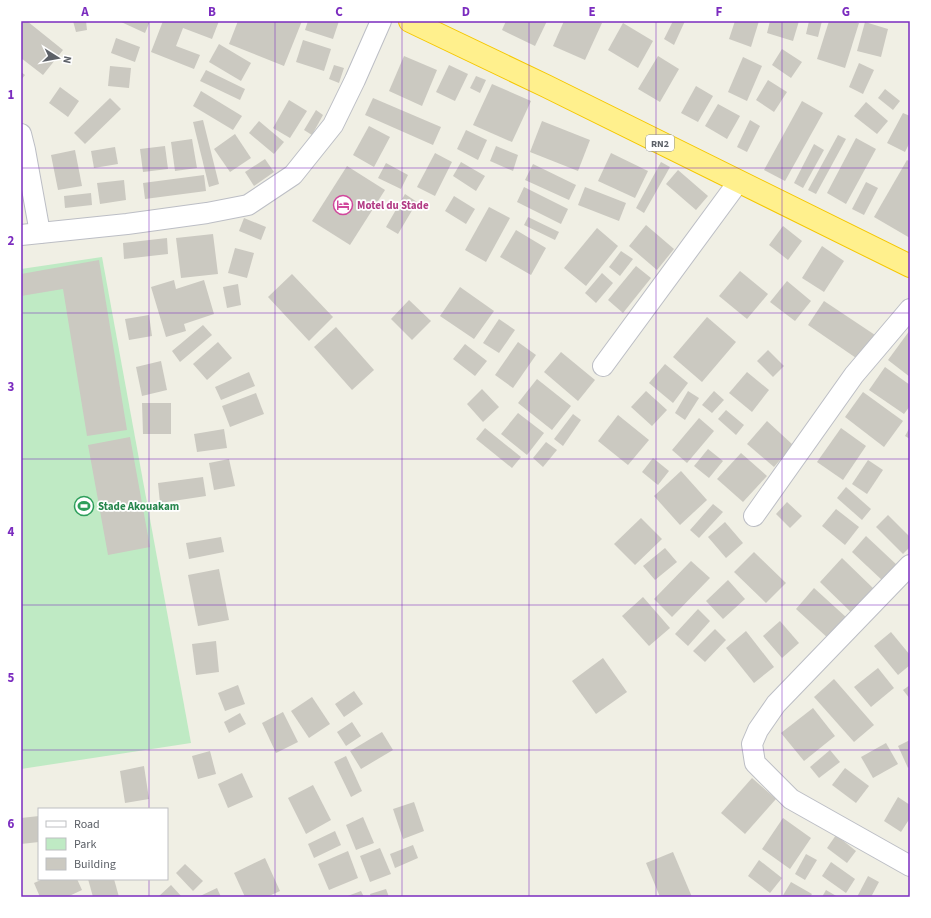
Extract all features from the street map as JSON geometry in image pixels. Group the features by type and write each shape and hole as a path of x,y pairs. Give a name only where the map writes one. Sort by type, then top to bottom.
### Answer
{"highway":[{"name":"RN2","path":"410,21 910,266"}],"street":[{"path":"21,134 25,150 30,234 128,224 207,213 248,205 293,175 333,125 356,80 381,21"},
{"path":"603,366 739,181"},
{"path":"754,516 854,375 910,309"},
{"path":"910,565 776,704 758,730 752,744 755,763 791,799 910,866"}],"green space":[{"name":"Stade Akouakam","path":"102,257 191,743 21,769 21,269"}],"building":[{"path":"21,21 27,21 63,50 43,75 21,58"},
{"path":"73,21 86,21 87,30 76,32"},
{"path":"119,21 150,21 145,33"},
{"path":"163,21 219,21 212,39 183,28 176,46 200,55 194,69 151,52"},
{"path":"238,21 302,21 284,66 229,44"},
{"path":"308,21 339,21 333,39 305,30"},
{"path":"506,21 547,21 535,46 502,30"},
{"path":"564,21 596,21 602,23 585,60 553,46"},
{"path":"673,21 685,21 674,45 664,39"},
{"path":"735,21 759,21 751,47 729,39"},
{"path":"770,21 799,21 793,41 767,33"},
{"path":"809,21 822,21 818,37 806,34"},
{"path":"829,21 853,21 859,23 845,68 817,59"},
{"path":"865,22 888,29 881,57 857,51"},
{"path":"623,23 653,41 638,68 608,50"},
{"path":"116,38 140,47 135,62 111,53"},
{"path":"303,40 331,49 324,71 296,62"},
{"path":"219,44 251,63 241,81 209,62"},
{"path":"782,49 802,62 791,78 772,65"},
{"path":"404,56 437,70 422,106 389,91"},
{"path":"658,56 679,69 660,102 638,89"},
{"path":"743,57 762,66 747,101 728,92"},
{"path":"859,63 874,70 863,94 849,87"},
{"path":"334,65 344,68 339,83 329,79"},
{"path":"449,65 468,74 455,101 436,92"},
{"path":"110,66 131,68 129,88 108,86"},
{"path":"206,70 245,89 240,100 200,81"},
{"path":"21,72 25,75 21,80"},
{"path":"476,76 486,80 480,93 470,88"},
{"path":"768,80 787,92 774,112 756,100"},
{"path":"492,84 531,101 512,142 473,125"},
{"path":"696,86 713,96 698,122 681,113"},
{"path":"60,87 79,101 68,117 49,103"},
{"path":"885,89 900,101 893,110 878,98"},
{"path":"201,91 242,116 233,130 193,106"},
{"path":"110,98 121,109 85,144 74,133"},
{"path":"373,98 441,127 433,145 365,115"},
{"path":"289,100 307,111 290,138 273,128"},
{"path":"802,101 823,113 785,181 764,170"},
{"path":"866,102 888,121 877,134 854,116"},
{"path":"718,104 740,116 727,139 705,126"},
{"path":"316,110 323,115 312,135 304,130"},
{"path":"903,113 910,116 910,142 905,152 887,143"},
{"path":"203,120 219,184 209,187 193,122"},
{"path":"750,120 760,126 747,152 737,147"},
{"path":"259,121 284,142 274,154 249,133"},
{"path":"542,121 590,140 578,171 530,152"},
{"path":"369,126 390,137 374,167 353,155"},
{"path":"466,130 487,140 478,160 457,149"},
{"path":"235,134 251,158 230,172 214,149"},
{"path":"838,135 846,139 816,194 808,190"},
{"path":"856,138 876,149 846,204 827,193"},
{"path":"192,139 197,168 175,171 171,142"},
{"path":"814,144 824,150 803,188 794,183"},
{"path":"165,146 168,169 143,172 140,149"},
{"path":"496,146 518,155 513,171 490,161"},
{"path":"115,147 118,164 94,168 91,151"},
{"path":"75,150 82,186 58,190 51,155"},
{"path":"435,153 452,162 435,196 417,187"},
{"path":"611,153 648,171 635,198 598,181"},
{"path":"265,159 274,172 254,186 245,172"},
{"path":"907,160 910,162 910,238 874,217"},
{"path":"461,162 485,176 476,191 453,176"},
{"path":"661,162 670,167 644,213 636,208"},
{"path":"386,163 408,175 401,189 378,178"},
{"path":"533,164 576,185 569,200 525,180"},
{"path":"347,166 385,190 350,245 312,221"},
{"path":"678,170 708,196 696,210 666,184"},
{"path":"204,175 206,191 145,199 143,183"},
{"path":"124,180 126,200 100,204 97,183"},
{"path":"866,182 878,188 864,215 852,209"},
{"path":"524,187 568,209 561,224 517,202"},
{"path":"585,187 626,203 619,221 578,205"},
{"path":"91,193 92,205 65,208 64,196"},
{"path":"405,194 417,202 398,234 386,227"},
{"path":"454,196 475,209 466,224 445,211"},
{"path":"489,207 510,218 486,262 465,250"},
{"path":"528,217 559,232 555,240 524,225"},
{"path":"244,218 266,227 261,240 239,231"},
{"path":"646,225 674,249 657,270 629,246"},
{"path":"783,226 802,241 788,260 769,245"},
{"path":"597,228 618,246 586,286 564,268"},
{"path":"516,230 546,248 531,275 500,257"},
{"path":"213,234 218,274 181,278 176,238"},
{"path":"167,238 168,254 124,259 123,243"},
{"path":"822,246 844,261 824,292 802,278"},
{"path":"235,248 254,253 247,278 228,273"},
{"path":"621,251 633,259 620,276 609,267"},
{"path":"99,260 127,430 87,436 63,289 21,296 21,274"},
{"path":"636,266 651,278 623,313 608,300"},
{"path":"740,271 768,294 747,319 719,296"},
{"path":"602,273 613,283 596,303 585,293"},
{"path":"292,274 333,317 309,341 268,297"},
{"path":"174,280 176,289 204,280 214,314 184,324 186,331 166,337 151,287"},
{"path":"787,281 811,301 795,321 770,302"},
{"path":"238,284 241,305 227,308 223,287"},
{"path":"460,287 494,311 474,339 440,316"},
{"path":"409,300 431,321 412,340 391,319"},
{"path":"824,301 875,335 859,360 808,325"},
{"path":"149,315 152,336 129,340 125,319"},
{"path":"707,317 736,342 702,382 673,357"},
{"path":"499,319 515,330 499,353 483,343"},
{"path":"203,325 212,335 180,362 172,351"},
{"path":"336,327 374,370 352,390 314,347"},
{"path":"910,330 910,377 888,360"},
{"path":"218,342 232,358 207,380 193,364"},
{"path":"518,342 536,355 513,388 495,375"},
{"path":"465,344 487,361 475,376 453,359"},
{"path":"768,350 784,366 773,377 757,361"},
{"path":"561,352 595,380 578,401 544,372"},
{"path":"161,361 167,390 142,396 136,367"},
{"path":"665,364 688,383 673,403 649,383"},
{"path":"885,367 910,385 910,406 904,414 869,390"},
{"path":"249,372 255,386 221,400 215,387"},
{"path":"747,372 769,390 752,412 729,393"},
{"path":"537,379 571,406 552,430 518,403"},
{"path":"482,389 499,407 483,422 467,404"},
{"path":"646,391 667,410 652,426 631,407"},
{"path":"688,391 699,398 685,420 675,413"},
{"path":"714,391 724,400 712,413 702,405"},
{"path":"863,392 903,421 884,447 845,417"},
{"path":"256,393 264,414 230,427 222,406"},
{"path":"142,403 171,403 171,434 143,434"},
{"path":"726,410 744,425 736,435 718,419"},
{"path":"518,413 544,433 527,455 501,434"},
{"path":"573,414 581,420 563,446 554,439"},
{"path":"618,415 649,440 628,465 598,441"},
{"path":"699,418 714,431 687,463 672,450"},
{"path":"767,421 793,445 774,467 747,444"},
{"path":"910,427 910,439 905,436"},
{"path":"485,428 521,457 512,468 476,439"},
{"path":"841,428 866,446 843,480 817,462"},
{"path":"224,429 227,448 197,452 194,434"},
{"path":"130,437 150,547 108,555 88,445"},
{"path":"546,442 557,450 543,467 533,458"},
{"path":"708,449 723,461 709,478 694,466"},
{"path":"741,453 767,476 743,502 717,479"},
{"path":"653,458 669,471 658,485 642,472"},
{"path":"229,459 235,486 214,490 209,463"},
{"path":"868,460 883,470 867,494 852,484"},
{"path":"681,471 707,500 680,525 654,496"},
{"path":"203,477 206,496 160,503 158,483"},
{"path":"846,487 871,509 862,520 837,498"},
{"path":"787,502 802,516 790,528 776,514"},
{"path":"713,504 723,512 699,538 690,530"},
{"path":"836,509 859,527 845,545 822,526"},
{"path":"888,515 910,537 910,547 903,554 876,527"},
{"path":"641,518 662,539 635,565 614,544"},
{"path":"725,522 743,543 726,558 708,537"},
{"path":"866,536 898,566 883,581 852,552"},
{"path":"221,537 224,552 189,559 186,543"},
{"path":"665,548 677,562 655,580 643,566"},
{"path":"754,552 786,583 766,603 734,572"},
{"path":"842,558 876,591 854,615 820,582"},
{"path":"691,561 710,578 672,617 654,599"},
{"path":"219,569 229,620 198,626 188,575"},
{"path":"728,580 745,599 723,619 706,601"},
{"path":"814,588 847,618 829,639 796,609"},
{"path":"643,597 670,628 649,646 622,616"},
{"path":"698,609 710,621 688,646 675,634"},
{"path":"780,621 799,643 782,658 763,636"},
{"path":"715,629 726,640 705,662 693,651"},
{"path":"746,631 774,667 754,683 726,648"},
{"path":"891,632 910,655 910,665 898,675 874,646"},
{"path":"216,641 219,672 196,675 192,644"},
{"path":"603,658 627,692 596,714 572,681"},
{"path":"878,668 894,688 871,707 854,687"},
{"path":"834,679 874,725 854,742 814,697"},
{"path":"238,685 245,704 225,711 218,693"},
{"path":"910,685 910,699 903,690"},
{"path":"354,691 363,704 344,717 335,704"},
{"path":"312,697 330,724 309,738 291,711"},
{"path":"813,708 835,736 804,761 781,733"},
{"path":"283,712 298,742 276,753 262,723"},
{"path":"240,713 246,724 229,733 224,722"},
{"path":"352,722 361,736 346,746 337,732"},
{"path":"382,732 393,750 361,769 350,751"},
{"path":"910,740 910,766 908,768 898,746"},
{"path":"886,743 898,764 873,778 861,757"},
{"path":"830,750 840,762 819,778 810,767"},
{"path":"210,751 216,774 198,779 192,756"},
{"path":"346,756 362,791 351,797 334,762"},
{"path":"144,766 149,799 125,803 120,771"},
{"path":"845,768 869,786 856,803 832,785"},
{"path":"242,773 253,797 228,808 218,784"},
{"path":"752,778 776,799 745,834 721,813"},
{"path":"313,785 331,820 306,834 288,798"},
{"path":"898,797 910,805 910,818 901,832 884,821"},
{"path":"414,802 424,831 403,839 393,809"},
{"path":"38,816 38,842 21,844 21,818"},
{"path":"363,817 374,843 356,850 346,825"},
{"path":"783,818 811,838 790,869 762,849"},
{"path":"335,831 341,845 314,858 308,844"},
{"path":"836,835 856,851 847,863 827,848"},
{"path":"413,845 418,858 395,868 390,854"},
{"path":"380,848 391,874 370,882 360,856"},
{"path":"348,851 358,878 329,890 318,864"},
{"path":"673,852 692,897 660,897 646,863"},
{"path":"806,854 817,860 805,880 795,874"},
{"path":"265,858 280,891 267,897 245,897 234,873"},
{"path":"759,860 782,878 770,893 748,876"},
{"path":"831,862 855,879 846,893 822,876"},
{"path":"185,864 203,881 193,891 176,873"},
{"path":"868,876 879,882 871,897 857,897"},
{"path":"41,880 77,880 82,890 67,897 40,897 34,883"},
{"path":"88,880 114,880 119,897 93,897"},
{"path":"791,882 812,894 810,897 782,897"},
{"path":"171,885 182,897 158,897"},
{"path":"217,888 221,897 198,897"},
{"path":"386,889 389,897 371,897 370,894"},
{"path":"826,890 838,897 822,897"},
{"path":"361,891 364,897 345,897"}],"place":[{"name":"Motel du Stade","path":"343,205"},
{"name":"Stade Akouakam","path":"84,506"}]}
